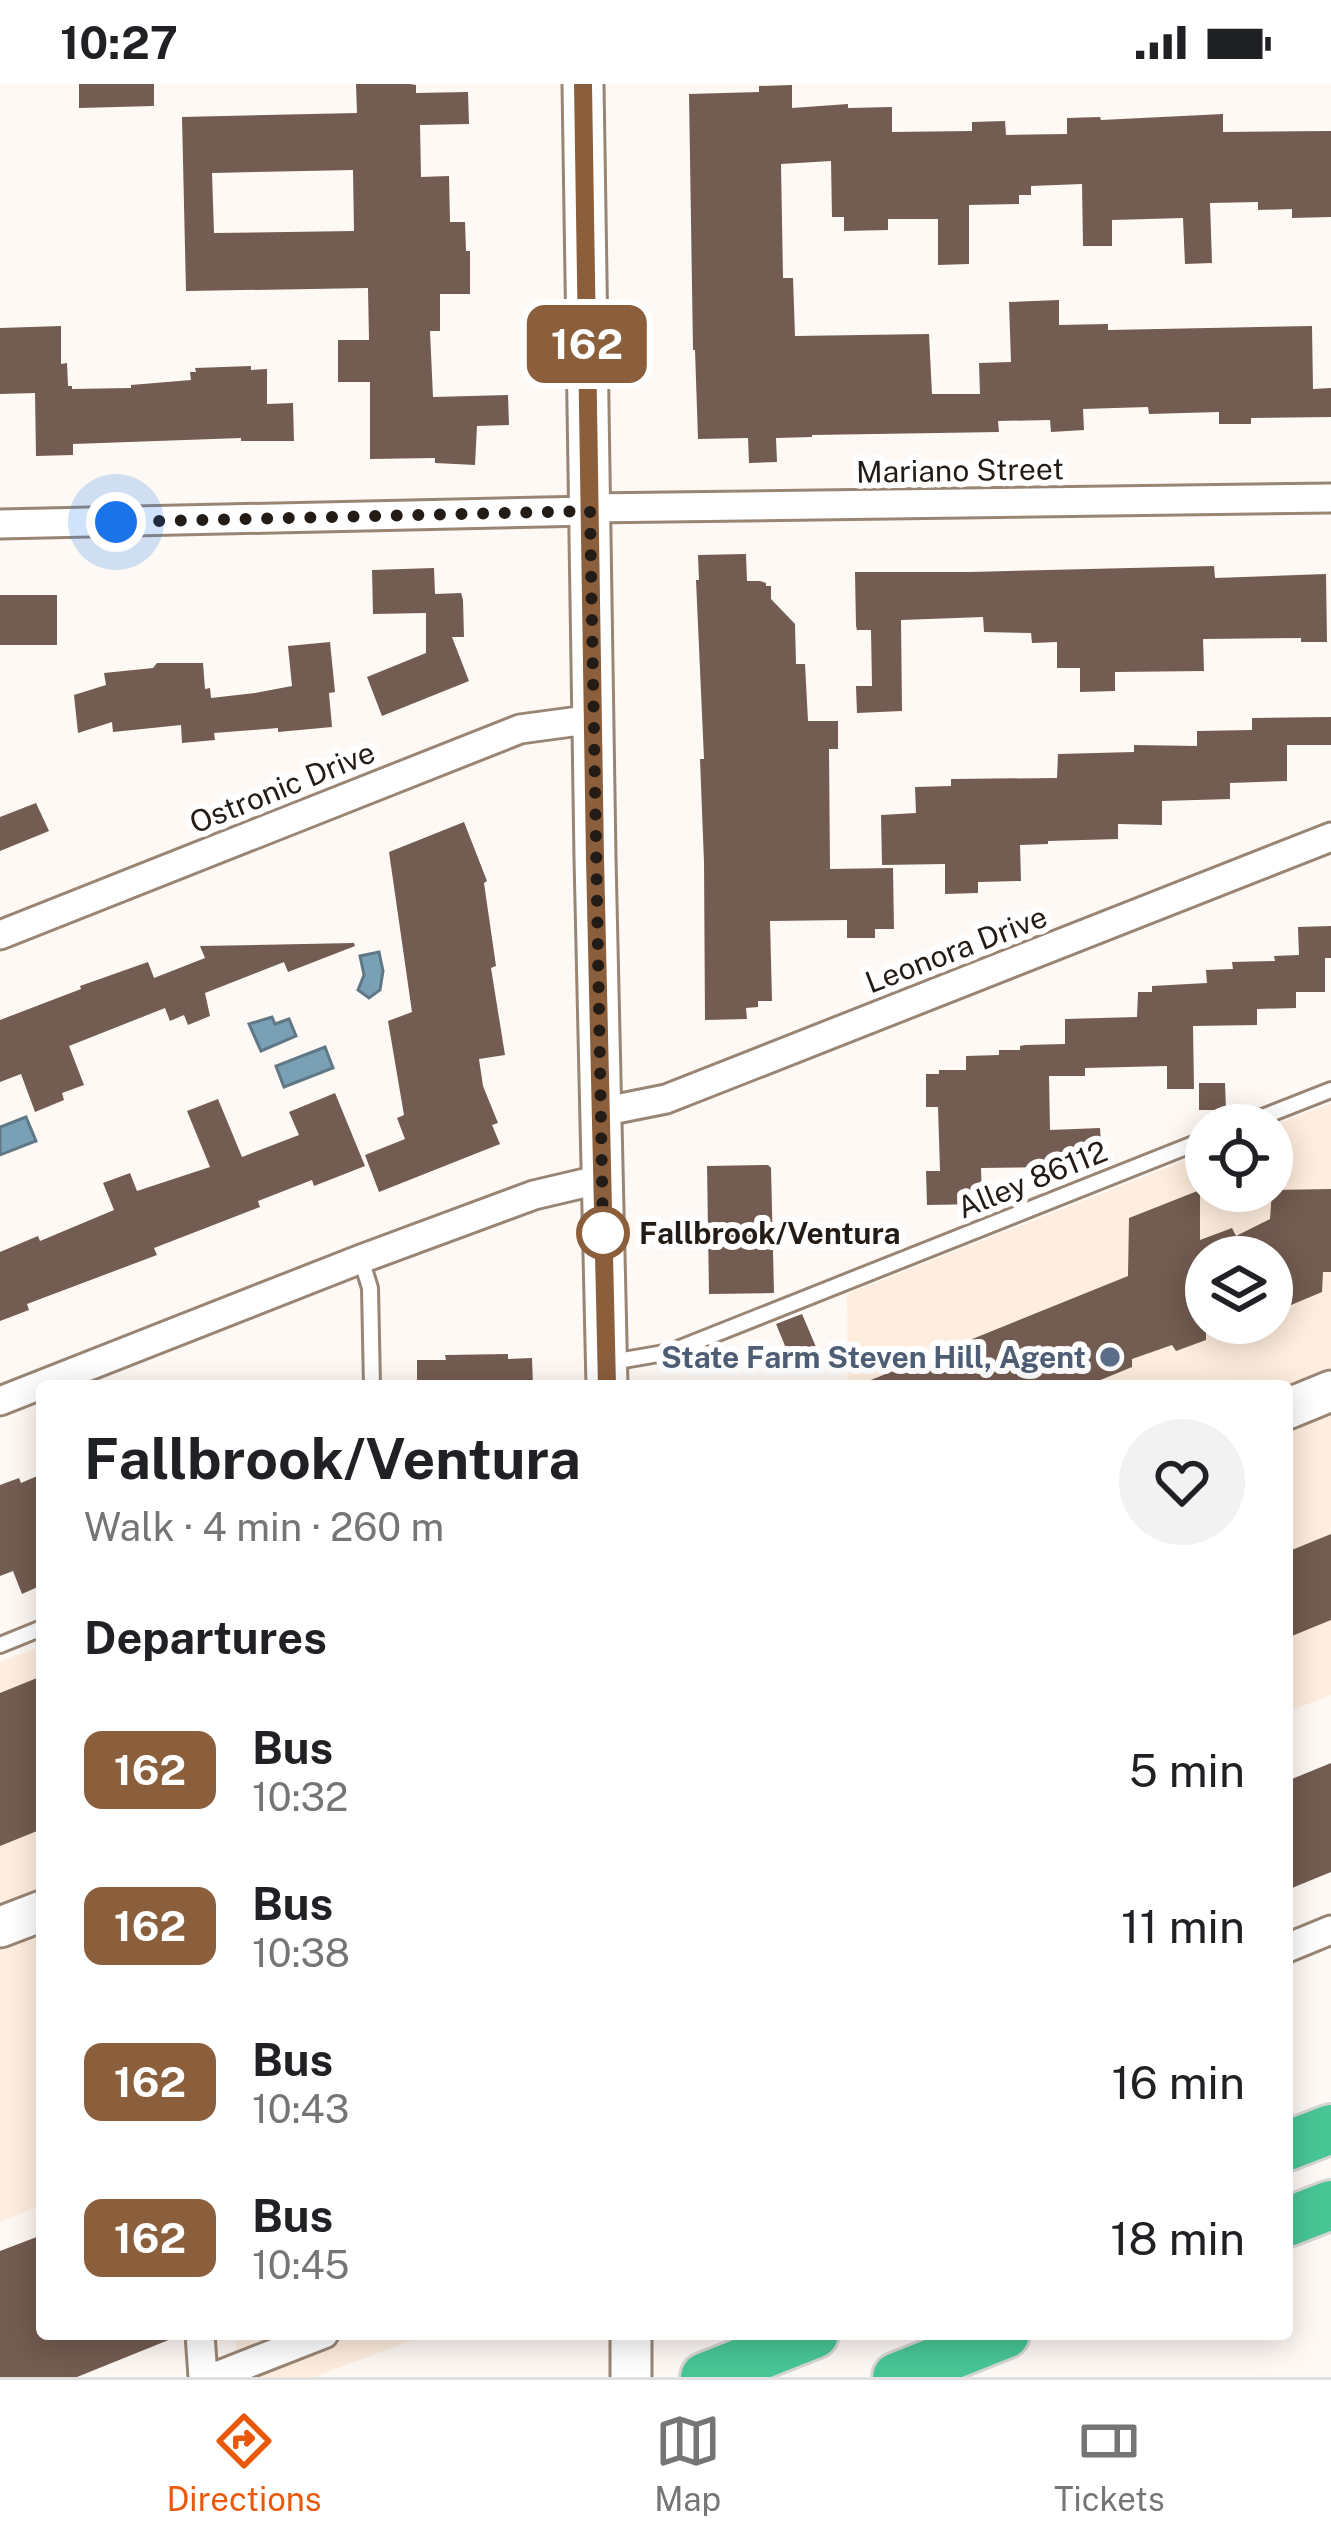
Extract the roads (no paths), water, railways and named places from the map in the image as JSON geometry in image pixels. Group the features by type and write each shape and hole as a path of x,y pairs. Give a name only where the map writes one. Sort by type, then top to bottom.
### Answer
{"highway":[{"path":"1293,2144 1331,2129"},
{"path":"1293,2220 1331,2205"},
{"path":"705,2377 799,2340"},
{"path":"897,2377 990,2340"}],"main road":[{"path":"583,84 607,1374"},
{"path":"1293,1407 1331,1391"},
{"path":"0,1927 36,1913"},
{"path":"631,2340 632,2377"}],"street":[{"name":"Mariano Street","path":"0,524 1331,497"},
{"name":"Ostronic Drive","path":"0,934 520,728 594,719"},
{"name":"Leonora Drive","path":"601,1112 666,1099 1331,837"},
{"path":"53,1380 534,1195 602,1179"},
{"path":"0,1401 36,1387"},
{"path":"1293,1946 1331,1930"},
{"path":"200,2340 203,2377"},
{"path":"214,2377 309,2340"}],"lane":[{"path":"1293,1105 1331,1090"},
{"name":"Alley 86112","path":"607,1374 1185,1147"},
{"path":"361,1259 370,1288 372,1380"},
{"path":"0,1645 36,1630"}],"water":[{"path":"379,952 380,990 369,998 358,990 364,975 360,956"},
{"path":"272,1017 275,1024 289,1019 296,1036 261,1051 249,1024"},
{"path":"325,1047 333,1068 284,1087 276,1066"},
{"path":"26,1117 36,1141 0,1155 0,1127"}],"place":[{"name":"Fallbrook/Ventura","path":"603,1233"},
{"name":"State Farm Steven Hill, Agent","path":"1110,1357"}]}
